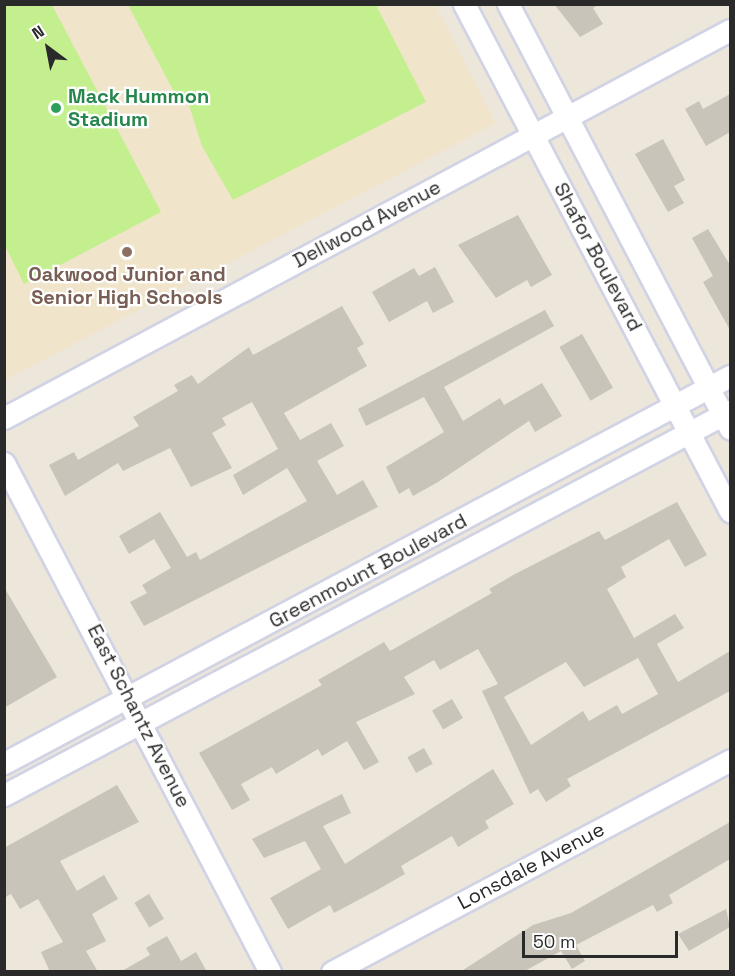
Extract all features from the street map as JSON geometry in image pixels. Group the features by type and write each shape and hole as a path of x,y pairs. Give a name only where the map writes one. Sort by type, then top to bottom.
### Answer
{"street":[{"name":"Shafor Boulevard","path":"464,4 730,511"},
{"name":"Shafor Boulevard","path":"508,4 708,388 728,419"},
{"name":"Dellwood Avenue","path":"4,418 730,30"},
{"name":"Greenmount Boulevard","path":"4,763 130,698 730,376"},
{"name":"Greenmount Boulevard","path":"4,795 690,432 728,419"},
{"name":"East Schantz Avenue","path":"4,463 130,698 270,972"},
{"name":"Lonsdale Avenue","path":"332,972 730,760"}],"shaded area":[{"name":"Oakwood Junior and Senior High Schools","path":"5,5 435,5 496,123 5,380"}],"green space":[{"name":"Mack Hummon Stadium","path":"5,4 52,5 161,212 24,284 5,246"},
{"path":"128,5 376,5 426,102 233,200 202,146 188,102 181,105"}],"building":[{"path":"554,4 599,4 593,8 603,24 580,37"},
{"path":"730,94 730,132 706,146 685,109 699,101 703,109"},
{"path":"663,139 685,180 674,186 684,203 668,212 635,154"},
{"path":"518,215 552,275 531,287 527,280 496,298 458,245"},
{"path":"708,229 730,265 730,330 703,282 713,276 692,238"},
{"path":"435,267 454,302 433,313 427,301 389,322 372,292 414,268 419,276"},
{"path":"342,306 364,344 357,348 367,366 284,413 300,440 331,423 344,446 317,461 337,495 363,480 378,507 144,626 130,602 147,593 142,585 171,568 154,539 129,554 119,536 160,512 187,557 196,552 200,560 307,501 287,468 243,495 233,475 278,449 252,402 222,418 226,425 212,433 232,468 191,487 170,448 123,471 118,463 65,496 49,465 74,452 78,460 139,426 133,417 178,391 174,385 192,375 198,384 249,347 253,355"},
{"path":"545,310 554,326 444,387 463,421 500,398 504,405 542,383 562,416 535,432 529,421 438,482 413,496 409,488 399,494 386,467 444,432 424,397 366,426 358,409"},
{"path":"582,334 613,388 590,401 559,347"},
{"path":"677,502 707,555 685,567 669,539 621,567 626,577 607,589 634,638 675,614 684,628 657,644 678,682 730,651 730,691 567,779 571,786 546,802 538,789 530,794 482,691 498,684 478,649 440,670 434,660 404,677 415,694 356,722 379,762 364,770 347,741 322,756 318,749 276,774 272,767 241,784 250,800 232,810 199,753 322,685 318,680 384,642 390,651 492,593 489,589 515,574 599,531 605,540","holes":["638,658 658,694 622,714 617,705 589,721 583,711 531,745 504,697 566,662 584,687"]},
{"path":"4,587 57,677 4,708"},
{"path":"452,699 463,718 443,730 432,710"},
{"path":"424,748 433,764 416,773 407,757"},
{"path":"493,769 514,804 485,821 489,828 458,847 452,836 401,866 405,874 377,890 334,913 330,905 288,929 270,898 321,869 305,841 264,858 252,839 342,794 351,813 323,826 345,864"},
{"path":"117,785 139,822 60,861 77,891 104,875 118,899 92,914 106,941 86,951 98,972 50,972 41,952 63,942 38,899 20,909 11,894 4,898 4,848"},
{"path":"730,822 730,859 669,895 673,903 657,912 653,905 576,945 585,961 572,969 561,951 523,972 460,972 533,925 571,913"},
{"path":"149,894 164,919 149,928 134,903"},
{"path":"726,909 730,927 689,951 678,934"},
{"path":"167,936 181,961 196,952 207,972 120,972 150,955 146,948"}],"place":[{"name":"Mack Hummon Stadium","path":"56,108"},
{"name":"Oakwood Junior and Senior High Schools","path":"127,252"}]}
